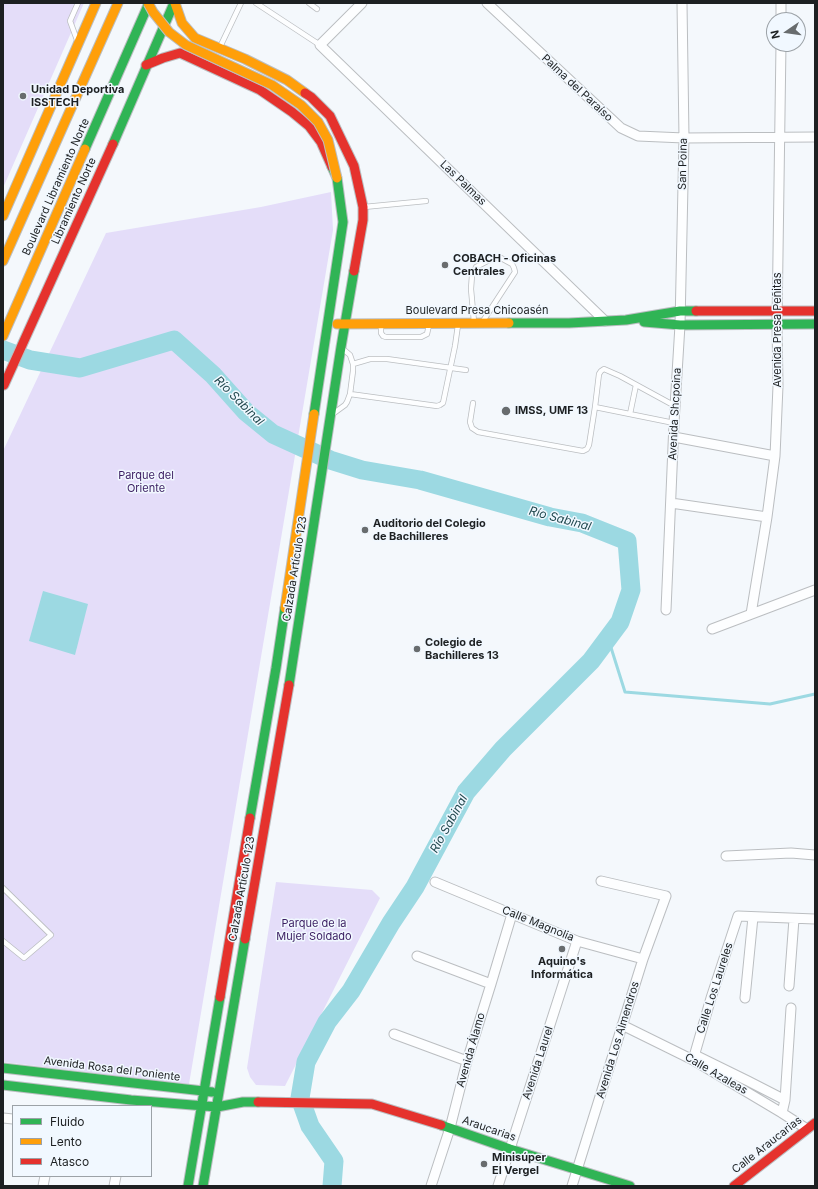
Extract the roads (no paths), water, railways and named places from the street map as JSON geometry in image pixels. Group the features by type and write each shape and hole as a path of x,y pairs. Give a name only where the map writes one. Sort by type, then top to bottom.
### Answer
{"main road":[{"path":"3,216 96,3"},
{"name":"Boulevard Libramiento Norte","path":"3,261 118,3"},
{"path":"148,3 153,12 169,32 186,45 272,84 301,105 318,122 328,140 337,178"},
{"name":"Boulevard Libramiento Norte","path":"3,336 148,3"},
{"name":"Calzada Artículo 123","path":"175,3 182,23 195,38 245,59 288,80 311,97 330,116 354,166 363,207 363,220 341,347 292,668 203,1186"},
{"name":"Libramiento Norte","path":"3,387 6,376 30,324 35,317 89,198 146,65 175,3"},
{"name":"Calzada Artículo 123","path":"146,65 162,58 180,53 260,90 292,112 309,126 321,142 337,178 343,222 276,668 188,1186"},
{"name":"Boulevard Presa Chicoasén","path":"327,324 569,323 626,320 680,312 815,311"},
{"name":"Boulevard Presa Chicoasén","path":"626,320 680,325 815,324"},
{"name":"Avenida Rosa del Poniente","path":"3,1068 218,1093"},
{"path":"3,1085 130,1103 217,1107 243,1102"},
{"path":"218,1093 243,1102"},
{"name":"Araucarias","path":"243,1102 372,1104 630,1186"},
{"name":"Calle Araucarias","path":"734,1186 815,1123"}],"street":[{"path":"320,45 362,3"},
{"name":"Palma del Paraíso","path":"487,3 621,128 638,136 684,138 815,137"},
{"name":"San Poina","path":"680,325 684,138 682,3"},
{"name":"Las Palmas","path":"320,45 605,321"},
{"name":"Avenida Presa Peñitas","path":"751,614 767,517 775,456 778,386 777,311 780,52"},
{"name":"Avenida Shcpoina","path":"666,610 680,325"},
{"path":"674,437 775,456"},
{"path":"671,502 767,517"},
{"path":"712,630 815,590"},
{"path":"726,856 791,853 815,854"},
{"name":"Avenida Los Almendros","path":"572,1186 643,959 666,896 601,881"},
{"name":"Calle Magnolia","path":"435,882 577,941 643,959"},
{"name":"Avenida Álamo","path":"431,1186 450,1128 467,1061 512,914"},
{"name":"Calle Los Laureles","path":"693,1057 738,916 753,917"},
{"path":"745,998 753,917 815,920"},
{"path":"789,986 794,919"},
{"name":"Avenida Laurel","path":"498,1186 577,941"},
{"path":"417,956 491,984"},
{"path":"782,1113 785,1100 791,1008"},
{"name":"Calle Azaleas","path":"622,1025 693,1057 807,1129"},
{"path":"394,1034 467,1061"},
{"path":"693,1057 748,1080 785,1100"},
{"path":"130,1103 134,1084"}],"lane":[{"path":"78,3 70,21 78,43"},
{"path":"219,48 241,3"},
{"path":"256,3 320,45"},
{"path":"309,3 317,9"},
{"path":"363,207 426,201"},
{"path":"493,258 501,258 512,264 515,272 478,323 471,289 472,275 476,267 493,258"},
{"path":"350,394 437,406 443,403 451,368 458,323"},
{"path":"381,324 381,333 386,337 421,337 427,334 430,324"},
{"path":"331,415 345,405 350,394 354,364 350,355 341,347"},
{"path":"354,364 370,359 387,359 466,370"},
{"path":"473,403 470,422 472,428 478,432 583,451 587,449 589,445 599,374 604,369 675,406"},
{"path":"630,414 636,385"},
{"path":"595,407 674,423"},
{"path":"3,888 51,935 24,958 3,941"}],"water":[{"path":"43,591 88,604 75,655 29,641"}],"waterway":[{"name":"Río Sabinal","path":"3,350 30,360 80,368 174,340 213,375 246,412 273,434 330,460 362,470 420,480 550,517 582,523 627,541 631,590 620,622 591,661 503,749 466,792 415,887 391,923 351,991 327,1022 306,1062 300,1098 310,1126 334,1161 332,1186"},
{"path":"608,638 625,692 770,704 815,694"}],"place":[{"name":"Unidad Deportiva ISSTECH","path":"23,96"},
{"name":"COBACH - Oficinas Centrales","path":"445,265"},
{"name":"IMSS, UMF 13","path":"506,411"},
{"name":"Auditorio del Colegio de Bachilleres","path":"365,530"},
{"name":"Colegio de Bachilleres 13","path":"417,649"},
{"name":"Aquino's Informática","path":"562,949"},
{"name":"Minisúper El Vergel","path":"484,1164"}],"park label":[{"name":"Parque del Oriente","path":"146,482"},
{"name":"Parque de la Mujer Soldado","path":"314,930"}]}
